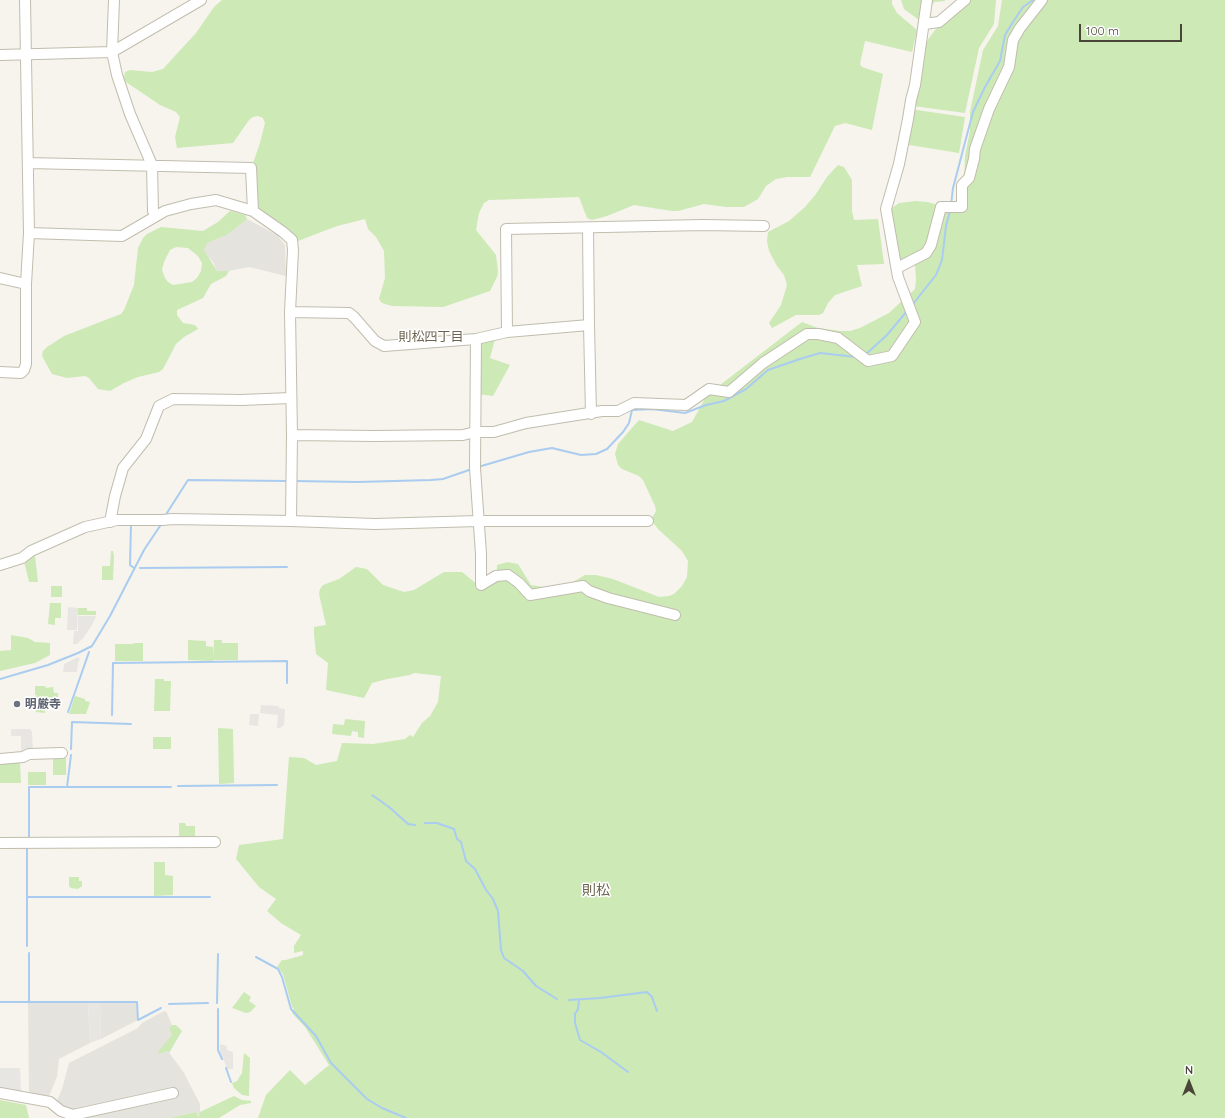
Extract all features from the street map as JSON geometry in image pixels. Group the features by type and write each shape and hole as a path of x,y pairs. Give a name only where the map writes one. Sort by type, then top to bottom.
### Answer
{"street":[{"path":"0,372 21,373 26,368 26,284 29,233 25,0"},
{"path":"114,0 112,52 117,75 130,114 152,165 153,211 156,216"},
{"path":"0,55 112,52 201,0"},
{"path":"292,435 463,435 475,432 494,432 526,423 618,411 634,402 686,405 709,389 729,392 762,363 807,334 818,334 838,338 868,361 892,356 915,322 898,277 886,209 899,164 908,119 927,0"},
{"path":"924,24 939,22 965,0"},
{"path":"897,268 926,253 931,245 941,207 962,207 962,185 969,178 975,149 989,110 1009,67 1013,40 1020,28 1042,0"},
{"path":"28,163 251,168 253,211"},
{"path":"29,233 122,236 165,212 191,204 216,200 253,211 272,223 292,240 293,250 290,312 292,398 291,521"},
{"path":"507,332 506,229 703,225 764,226"},
{"path":"588,228 588,325 591,414"},
{"path":"0,278 26,284"},
{"path":"290,312 349,313 375,341 384,346 476,339 507,332 588,325"},
{"path":"476,339 475,468 481,554 481,585 496,576 508,574 530,595 583,586 589,591 608,598 674,615"},
{"path":"110,522 114,496 123,468 146,439 159,406 173,399 241,400 292,398"},
{"path":"0,565 22,558 31,551 85,527 117,520 172,519 375,524 478,521 648,521"},
{"path":"0,758 23,757 29,754 62,753"},
{"path":"0,843 215,842"},
{"path":"0,1093 50,1102 61,1111 73,1115 173,1093"}],"shaded area":[{"path":"247,219 277,235 285,245 286,276 249,267 229,271 217,271 213,262 206,254 204,247 207,243 227,235"},
{"path":"68,607 78,608 77,630 67,630"},
{"path":"78,616 96,616 84,637 77,644 73,644 74,631 78,631"},
{"path":"78,657 80,659 77,672 63,672 64,664"},
{"path":"261,705 279,706 279,708 285,709 284,725 277,728 278,715 260,713"},
{"path":"250,714 259,714 258,726 249,725"},
{"path":"11,729 30,729 32,732 33,752 21,752 21,736 11,736"},
{"path":"28,1003 88,1003 90,1043 59,1059 57,1077 49,1096 32,1096 29,1091"},
{"path":"88,1003 100,1003 101,1039 90,1043"},
{"path":"100,1003 136,1003 138,1020 101,1039"},
{"path":"166,1011 172,1025 169,1028 172,1035 159,1054 168,1051 184,1073 200,1104 200,1117 196,1112 169,1118 68,1118 53,1110 62,1089 69,1063 138,1028 142,1023"},
{"path":"220,1044 227,1046 227,1050 233,1052 233,1069 227,1069 220,1051"},
{"path":"0,1068 20,1068 21,1091 16,1093 0,1091"}],"green space":[{"path":"222,0 892,0 892,4 897,13 917,30 912,52 865,41 860,64 862,67 883,74 872,130 845,123 835,126 810,177 787,177 776,179 766,186 758,199 744,207 726,207 704,204 678,211 672,211 634,205 607,216 592,220 587,218 579,197 489,200 484,203 479,213 476,230 496,255 498,271 497,277 490,291 443,307 392,306 382,303 379,299 385,278 384,251 376,237 368,229 365,219 337,226 298,241 284,228 257,209 253,163 265,123 263,118 258,116 249,120 233,143 177,148 175,137 180,117 176,112 160,105 126,82 124,78 125,72 130,70 152,72 163,69 196,33 214,7"},
{"path":"901,0 945,1 934,2 929,11 929,16 919,20 904,9"},
{"path":"968,0 996,0 994,24 979,48 965,113 913,106 922,48 935,30"},
{"path":"1002,0 1225,0 1225,1118 258,1118 266,1095 290,1070 305,1085 329,1065 305,1027 292,1013 294,1009 292,1007 283,974 277,967 282,960 303,955 303,951 294,953 294,946 301,935 281,923 267,911 276,899 259,887 236,859 239,845 283,839 289,757 304,758 316,765 337,761 342,743 373,744 405,739 410,735 413,737 422,723 430,716 438,702 441,676 414,673 372,683 364,698 326,690 328,663 316,654 314,634 314,627 326,625 319,594 320,589 323,585 339,579 356,567 367,569 383,585 404,592 414,590 444,572 462,572 478,585 496,583 497,565 507,562 518,564 531,585 550,588 571,583 585,575 596,575 613,579 659,597 674,594 682,586 687,577 688,561 682,551 658,529 651,520 656,511 655,506 643,480 639,476 622,469 618,465 615,454 618,444 639,420 673,431 692,422 707,395 802,322 818,328 850,331 860,328 889,313 915,289 915,264 894,266 884,214 899,203 916,201 927,202 955,209 963,208 965,156 970,131 970,112 983,50 998,26"},
{"path":"910,109 965,117 959,153 903,144"},
{"path":"838,165 844,167 852,180 852,211 854,220 878,219 884,264 857,265 862,286 835,295 828,303 823,313 819,315 796,315 772,328 769,323 781,305 787,285 784,275 769,251 767,241 768,232 789,221 805,207 827,177"},
{"path":"230,211 245,215 247,219 227,235 207,243 204,250 217,271 229,271 226,276 211,284 203,298 177,310 177,315 183,323 195,325 198,329 184,337 176,344 163,369 159,372 138,377 110,391 98,389 89,378 85,376 67,378 52,374 42,356 43,351 47,347 64,336 121,314 124,310 134,285 138,248 143,238 147,234 161,227 203,231 218,222","holes":["176,247 188,248 198,256 202,263 201,271 197,278 192,282 173,285 165,278 162,270 164,262 170,250"]},
{"path":"495,339 490,358 510,365 493,396 477,394 478,340"},
{"path":"111,551 113,551 114,557 113,580 102,580 102,566 110,566"},
{"path":"35,556 38,582 29,582 24,561"},
{"path":"51,586 62,586 62,597 51,597"},
{"path":"50,603 61,603 61,618 55,618 55,625 48,624"},
{"path":"78,608 87,608 87,611 96,611 96,615 78,615"},
{"path":"11,635 28,638 35,642 50,643 50,655 35,663 0,671 0,651 11,650"},
{"path":"188,640 206,641 206,646 213,647 213,661 188,660"},
{"path":"214,640 222,640 222,643 238,643 238,660 213,660"},
{"path":"143,643 143,661 115,661 115,644"},
{"path":"155,679 171,681 170,711 154,711"},
{"path":"35,686 45,686 46,688 53,687 54,693 58,693 58,700 46,700 45,713 36,712 35,696 38,696 35,695"},
{"path":"75,696 90,702 86,714 69,714"},
{"path":"345,719 365,721 364,738 358,737 358,732 352,731 351,736 332,734 333,724 344,725"},
{"path":"218,728 233,729 234,783 219,784"},
{"path":"153,737 171,737 171,749 153,749"},
{"path":"53,757 66,757 66,775 53,775"},
{"path":"0,762 20,762 21,783 0,783"},
{"path":"28,772 46,772 46,785 28,785"},
{"path":"179,823 185,823 186,826 195,826 195,838 179,838"},
{"path":"154,862 165,862 165,875 173,876 173,895 154,896"},
{"path":"69,877 79,877 79,881 82,881 82,886 78,889 71,888 69,886"},
{"path":"244,992 251,997 249,1001 256,1006 250,1012 246,1013 232,1008"},
{"path":"172,1025 176,1025 182,1031 169,1053 168,1051 159,1054 158,1052 172,1035 169,1028"},
{"path":"244,1053 250,1058 249,1096 242,1095 234,1088 232,1083 237,1081 242,1073"},
{"path":"234,1096 242,1100 251,1101 251,1103 240,1105 219,1118 169,1118 196,1112 199,1117 200,1112"},
{"path":"0,1100 26,1105 29,1118 0,1118"}],"waterway":[{"path":"951,205 953,188 973,112 1000,61 1005,35 1023,7 1033,0"},
{"path":"913,304 936,275 942,260 946,226 950,211"},
{"path":"865,355 887,335 907,311"},
{"path":"478,467 529,452 552,448 581,455 596,454 607,449 623,432 629,423 632,410 652,409 685,413 706,405 724,401 746,389 768,370 800,359 820,353 856,357"},
{"path":"294,481 358,482 431,480 443,479 472,469"},
{"path":"165,516 188,480 287,481"},
{"path":"0,679 48,665 92,646 110,616 144,550 162,523"},
{"path":"131,525 130,565 134,568"},
{"path":"140,568 287,567"},
{"path":"68,712 89,652"},
{"path":"112,715 113,663 287,661 287,683"},
{"path":"71,749 72,722 131,724"},
{"path":"67,787 71,755"},
{"path":"178,786 277,785"},
{"path":"29,839 29,787 171,787"},
{"path":"372,795 389,807 408,824 415,825"},
{"path":"425,823 437,823 454,829 457,839 461,842 466,861 475,869 486,890 493,899 498,911 501,950 504,958 523,971 536,986 557,999"},
{"path":"27,847 27,946"},
{"path":"27,897 210,897"},
{"path":"29,953 29,1002"},
{"path":"217,1003 218,954"},
{"path":"256,957 278,969 282,977 291,1009 316,1036 331,1063 367,1099 382,1108 406,1118"},
{"path":"569,1000 647,992 652,997 657,1011"},
{"path":"579,1000 578,1009 575,1014 575,1023 580,1040 601,1052 628,1072"},
{"path":"0,1002 137,1002 138,1020 161,1008"},
{"path":"169,1004 208,1003"},
{"path":"218,1009 218,1050 222,1059"},
{"path":"226,1068 231,1082"}],"place":[{"name":"明厳寺","path":"17,704"}],"district":[{"name":"則松四丁目","path":"431,337"},
{"name":"則松","path":"596,891"}]}
